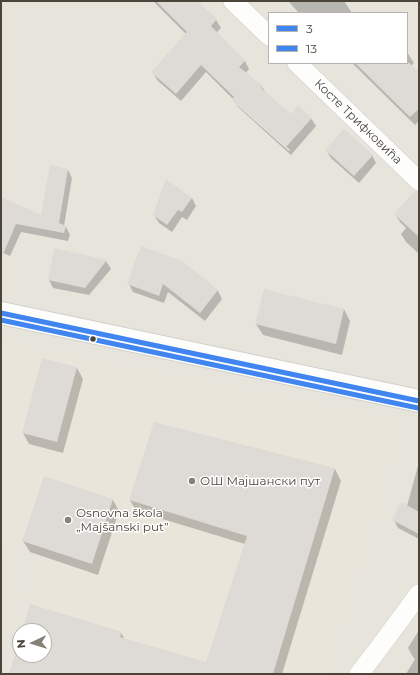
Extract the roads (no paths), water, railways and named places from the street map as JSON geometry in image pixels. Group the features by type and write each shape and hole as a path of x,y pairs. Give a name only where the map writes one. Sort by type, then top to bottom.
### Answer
{"street":[{"path":"233,1 268,35"},
{"name":"Косте Трифковића","path":"298,64 419,181"},
{"path":"1,313 419,401"},
{"path":"359,674 419,594"}],"place":[{"name":"ОШ Мајшански пут","path":"192,481"},
{"name":"Osnovna škola „Majšanski put”","path":"68,520"}]}
